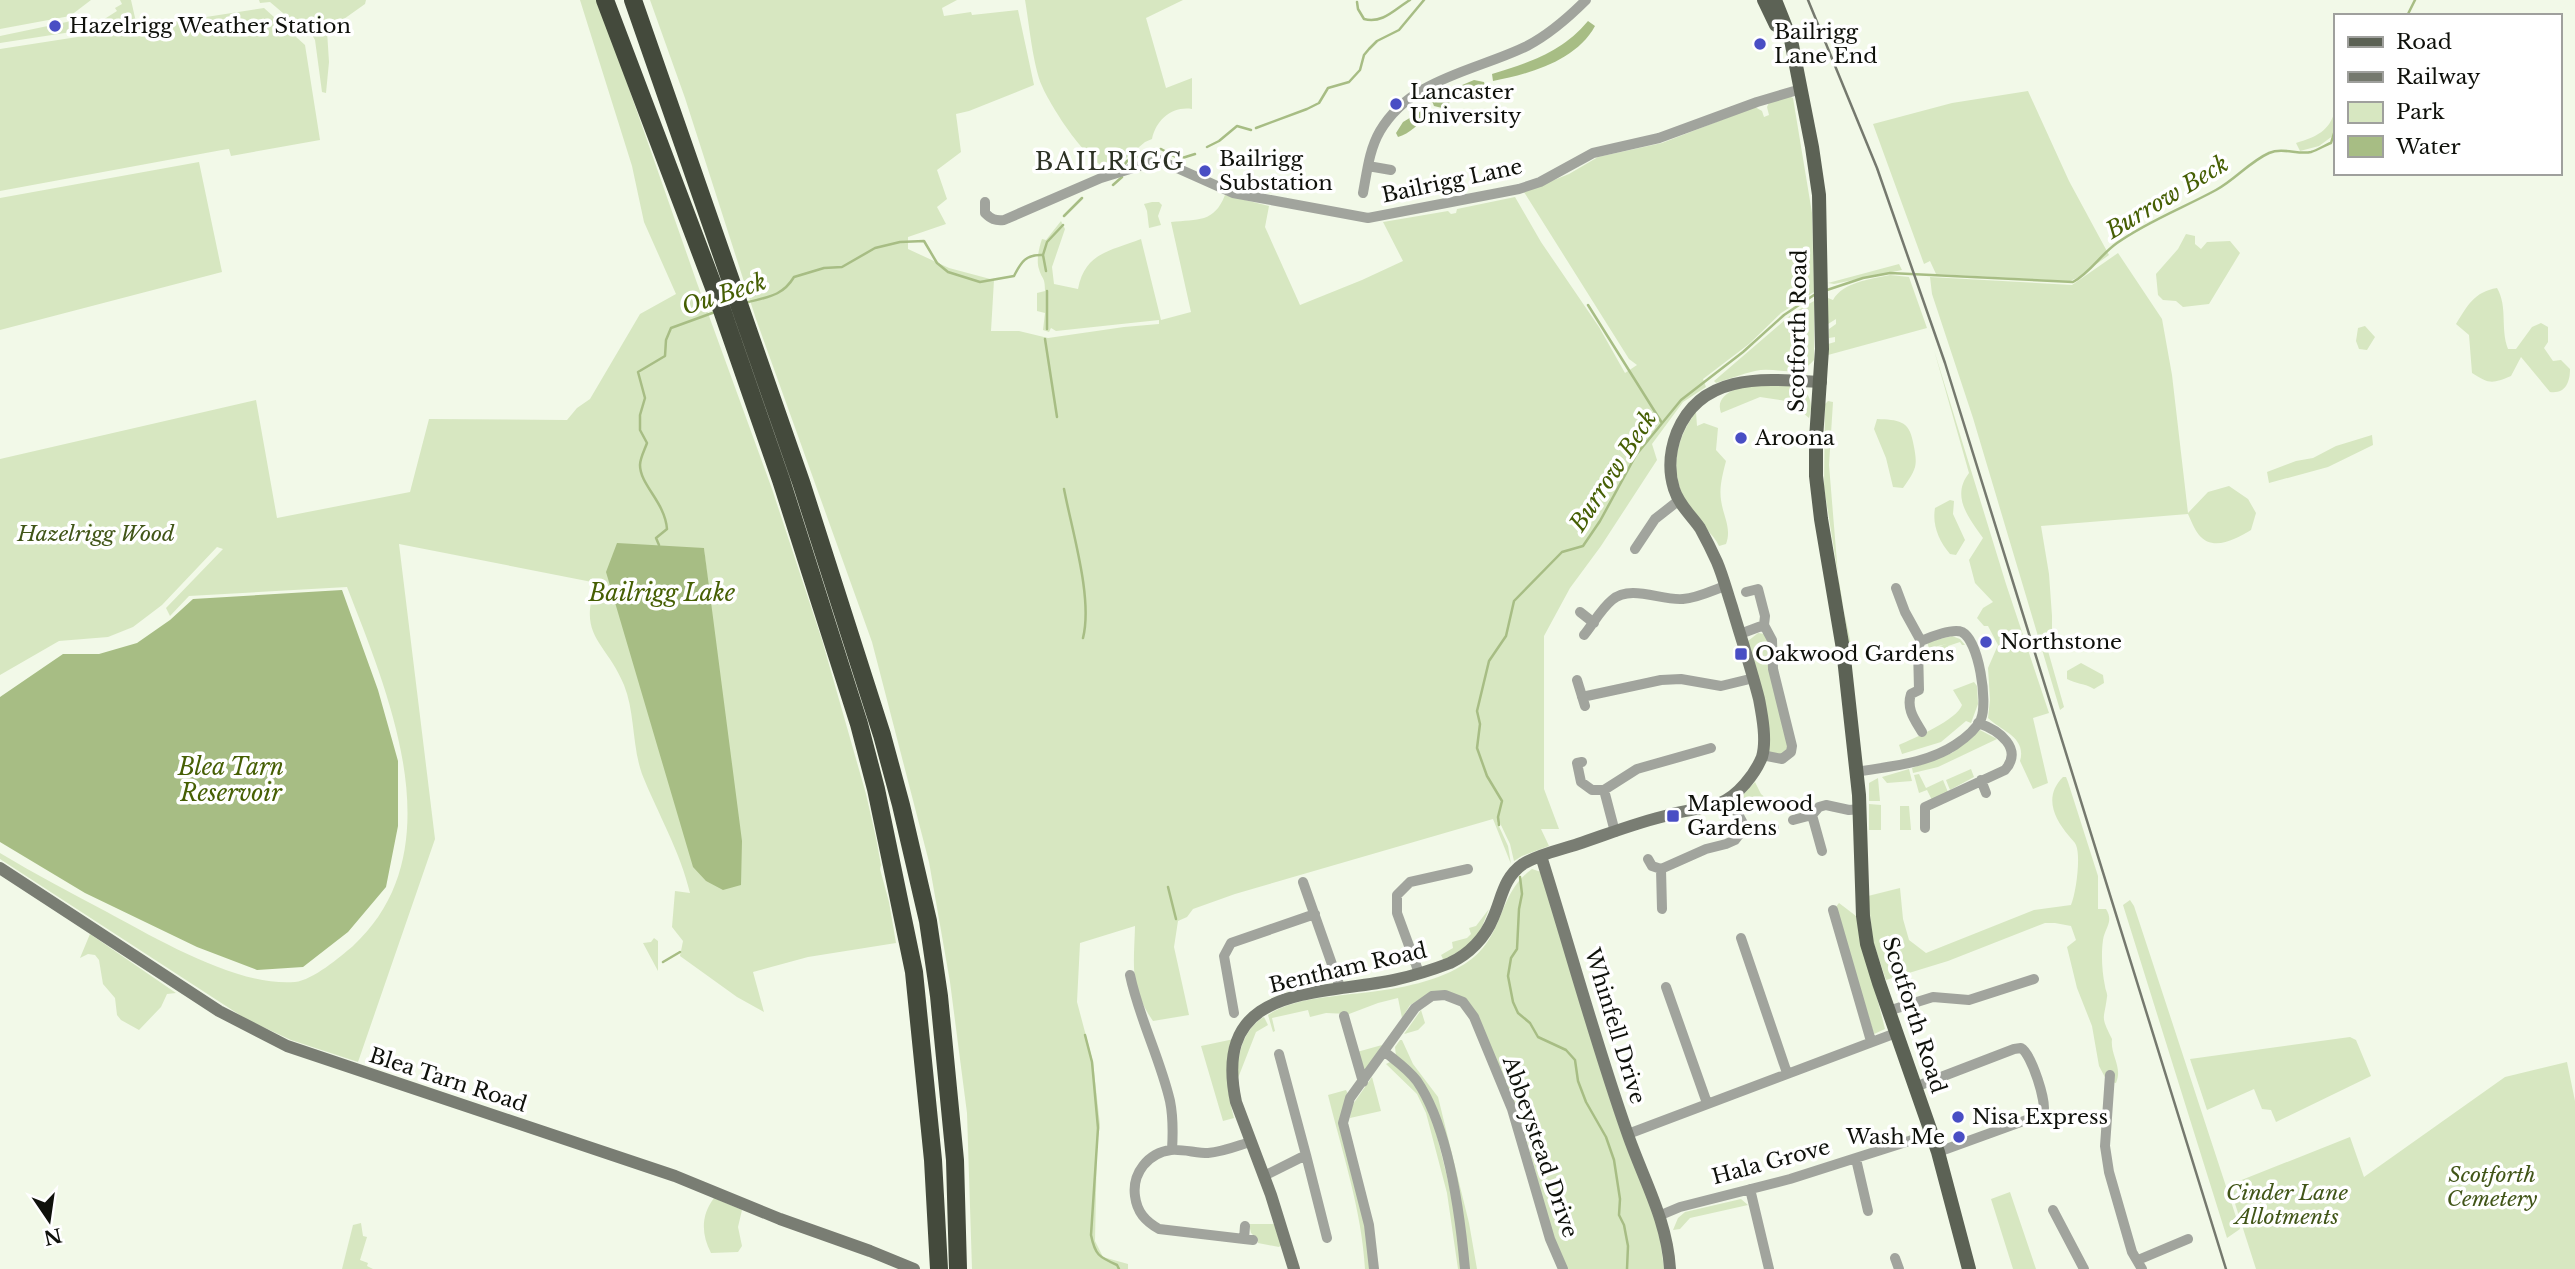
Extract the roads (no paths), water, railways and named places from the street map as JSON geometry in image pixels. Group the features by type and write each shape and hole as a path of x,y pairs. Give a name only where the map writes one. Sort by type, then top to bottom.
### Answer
{"highway":[{"path":"605,0 724,289 746,323 882,735 928,921 939,996 955,1160 958,1269"},
{"path":"633,0 724,289 730,334 785,493 859,724 876,789 914,972 933,1160 939,1269"}],"main road":[{"name":"Scotforth Road","path":"1768,0 1791,40 1819,195 1822,325 1816,476 1843,649 1860,809 1863,916 1867,944 1938,1152 1969,1269"}],"street":[{"path":"1363,193 1368,166 1379,133 1390,116 1405,103 1446,78 1540,39 1565,22 1586,0"},
{"name":"Bailrigg Lane","path":"985,202 985,213 989,217 997,221 1004,220 1082,186 1159,160 1233,193 1368,218 1519,189 1548,178 1593,152 1659,138 1801,89"},
{"path":"1368,166 1391,170"},
{"path":"1745,827 1730,799 1746,782 1762,755 1763,721 1754,678 1718,564 1700,529 1678,501 1670,468 1672,444 1681,421 1699,401 1715,390 1732,383 1781,380 1821,382"},
{"path":"1642,547 1655,519 1678,501"},
{"path":"1584,635 1612,600 1620,596 1631,593 1682,600 1725,586"},
{"path":"1896,587 1905,612 1921,641"},
{"path":"1746,592 1758,589 1765,616 1764,625 1772,640 1773,669 1793,746 1791,752 1782,759 1762,755"},
{"path":"1580,612 1594,622"},
{"path":"1740,634 1764,625"},
{"path":"1856,772 1937,755 1963,739 1978,723 1983,711 1984,694 1979,669 1967,637 1957,631 1921,641 1918,647 1919,690 1911,694 1909,701 1911,713 1922,732"},
{"path":"1577,680 1584,701 1661,680 1681,679 1721,686 1754,678"},
{"path":"1924,828 1925,807 2005,770 2013,757 2012,750 2002,735 1978,723"},
{"path":"1582,762 1577,763 1581,782 1592,790 1604,790 1637,769 1691,758 1711,748"},
{"path":"1981,780 1986,793"},
{"path":"1604,790 1615,832"},
{"name":"Bentham Road","path":"1294,1269 1264,1176 1236,1102 1232,1070 1237,1041 1246,1023 1277,1002 1340,987 1393,980 1452,962 1472,948 1493,919 1506,882 1524,864 1664,816 1704,808 1730,799"},
{"path":"1793,820 1812,815 1819,807 1860,809"},
{"path":"1812,815 1822,851"},
{"path":"1745,827 1774,827"},
{"path":"1648,859 1652,866 1661,869 1706,849 1735,840 1745,827"},
{"name":"Whinfell Drive","path":"1541,856 1628,1134 1896,1032"},
{"name":"Blea Tarn Road","path":"0,868 219,1011 287,1046 675,1176 912,1268"},
{"path":"1419,973 1397,913 1397,895 1410,882 1451,877 1468,869"},
{"path":"1661,869 1662,909"},
{"path":"1303,883 1340,987"},
{"path":"1833,911 1871,1041"},
{"path":"1234,1013 1235,996 1224,956 1231,943 1315,914"},
{"path":"1741,938 1787,1073"},
{"path":"1129,975 1136,1004 1146,1024 1170,1102 1172,1150"},
{"path":"1888,1011 1924,998 1969,1000 2028,980"},
{"path":"1666,987 1707,1103"},
{"name":"Abbeystead Drive","path":"1374,1269 1369,1225 1343,1123 1350,1098 1415,1008 1433,996 1445,995 1463,1002 1469,1008 1512,1109 1546,1226 1563,1269"},
{"path":"1344,1016 1363,1082"},
{"path":"1915,1087 2014,1049 2021,1048 2028,1054 2045,1104 2043,1114 1938,1152"},
{"path":"1385,1052 1411,1074 1433,1110 1461,1222 1465,1269"},
{"path":"1279,1054 1327,1238"},
{"path":"1270,1069 1282,1066"},
{"path":"2110,1075 2105,1146 2109,1172 2132,1252 2140,1264 2188,1239"},
{"path":"1628,1134 1661,1215 1669,1249 1670,1269"},
{"name":"Hala Grove","path":"1661,1215 1680,1207 1750,1189 1931,1134"},
{"path":"1245,1226 1248,1239 1159,1229 1148,1223 1140,1213 1134,1189 1140,1170 1158,1153 1172,1150 1210,1153 1250,1142"},
{"path":"1264,1176 1306,1155"},
{"path":"1856,1158 1868,1211"},
{"path":"1750,1189 1769,1269"},
{"path":"2053,1210 2084,1269"}],"water":[{"path":"1588,21 1595,26 1587,38 1564,57 1536,70 1493,81 1492,74 1556,49"},
{"path":"1474,80 1484,82 1486,89 1453,100 1442,108 1434,106 1432,101"},
{"path":"1423,110 1427,113 1421,121 1398,137 1396,133 1403,122"},
{"name":"Bailrigg Lake","path":"617,543 704,548 742,841 741,885 723,890 706,881 693,867 606,572"},
{"name":"Blea Tarn Reservoir","path":"342,590 378,690 398,761 398,826 386,887 348,932 303,967 257,970 197,947 85,893 0,842 0,697 63,654 99,654 137,643 170,620 193,599"}],"waterway":[{"path":"1357,2 1364,19 1371,20 1388,15 1410,0"},
{"name":"Ou Beck","path":"1256,128 1307,109 1319,103 1328,88 1349,82 1360,70 1364,55 1369,49 1377,41 1399,30 1424,0"},
{"name":"Burrow Beck","path":"2408,14 2415,0"},
{"name":"Ou Beck","path":"1207,147 1237,126 1251,130"},
{"name":"Burrow Beck","path":"1827,290 1863,278 1890,273 2073,282 2129,235 2216,190 2269,153 2314,151 2331,143 2334,133"},
{"name":"Ou Beck","path":"1140,155 1161,149 1179,159 1195,154"},
{"name":"Ou Beck","path":"1123,167 1127,161 1137,157"},
{"name":"Ou Beck","path":"1113,185 1122,177"},
{"name":"Ou Beck","path":"1064,216 1082,198"},
{"name":"Ou Beck","path":"745,303 779,292 794,277 824,268 842,267 875,248 900,242 924,241 937,263 948,272 980,282 1014,276 1025,260 1043,255 1047,242 1063,225"},
{"path":"1043,255 1046,271"},
{"path":"1047,291 1047,329"},
{"name":"Burrow Beck","path":"1499,825 1502,801 1487,776 1477,748 1480,724 1477,711 1489,661 1506,636 1514,601 1562,552 1583,546 1600,521 1636,455 1681,400 1743,352 1784,315 1814,295"},
{"path":"1588,305 1662,423"},
{"name":"Ou Beck","path":"659,545 656,538 667,529 662,510 641,472 640,462 647,443 640,430 640,415 645,398 638,372 665,356 666,340 671,328 715,312"},
{"path":"1045,339 1057,417"},
{"path":"1064,489 1083,584 1083,638"},
{"name":"Burrow Beck","path":"1520,877 1522,894 1517,949 1511,958 1508,976 1513,1002 1518,1013 1530,1023 1538,1037 1566,1050 1575,1060 1578,1081 1586,1102 1606,1137 1614,1160 1620,1199 1619,1215 1628,1246 1627,1269"},
{"path":"1168,887 1176,919"},
{"path":"663,962 680,952"},
{"path":"1085,1035 1092,1062 1098,1128 1091,1235 1099,1254 1119,1269"}],"railway":[{"path":"1808,0 1877,168 1945,363 2226,1269"}],"place":[{"name":"Hazelrigg Weather Station","path":"55,26"},
{"name":"Bailrigg Lane End","path":"1760,44"},
{"name":"Lancaster University","path":"1396,104"},
{"name":"Bailrigg Substation","path":"1205,171"},
{"name":"Aroona","path":"1741,438"},
{"name":"Northstone","path":"1986,642"},
{"name":"Oakwood Gardens","path":"1741,654"},
{"name":"Maplewood Gardens","path":"1673,816"},
{"name":"Nisa Express","path":"1958,1117"},
{"name":"Wash Me","path":"1959,1137"}],"district":[{"name":"BAILRIGG","path":"1110,162"}],"park label":[{"name":"Hazelrigg Wood","path":"96,534"},
{"name":"Scotforth Cemetery","path":"2492,1187"},
{"name":"Cinder Lane Allotments","path":"2287,1205"}]}
